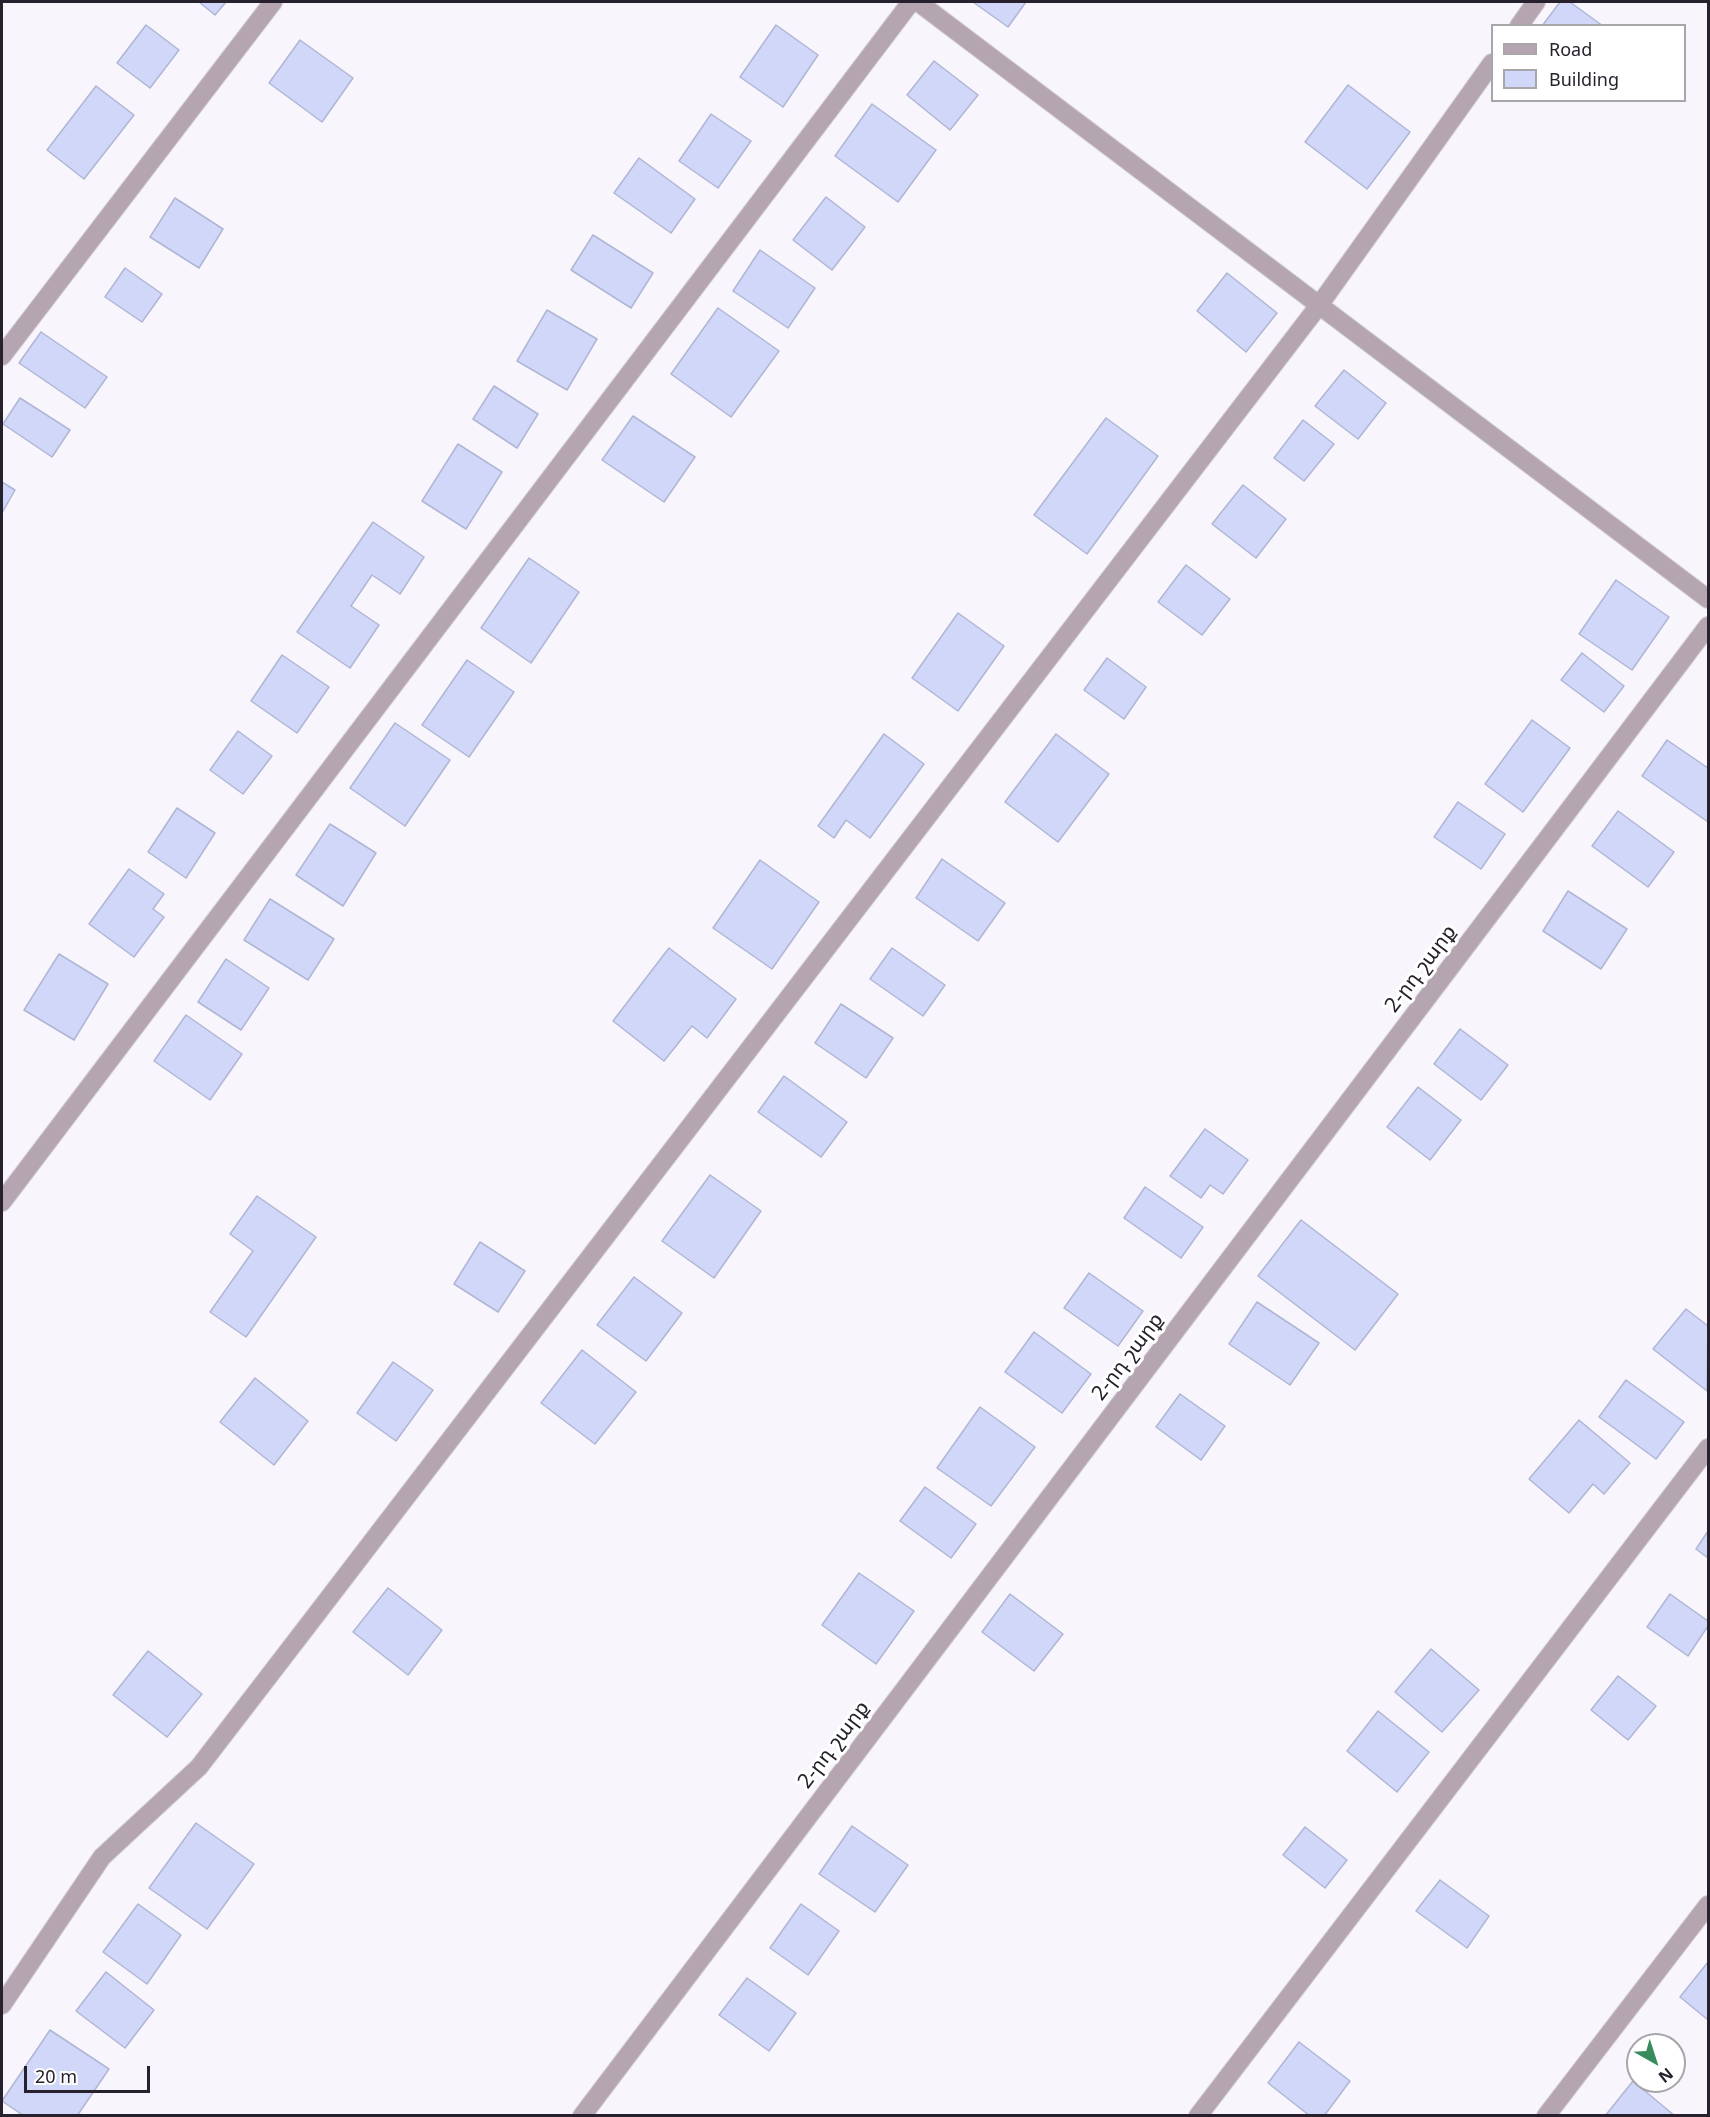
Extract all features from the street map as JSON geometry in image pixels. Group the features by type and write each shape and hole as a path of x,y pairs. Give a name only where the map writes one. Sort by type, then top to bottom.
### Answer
{"street":[{"path":"2,356 273,2"},
{"path":"2,1202 911,2"},
{"path":"918,2 1708,599"},
{"path":"1520,24 1536,2"},
{"path":"2,2005 102,1857 199,1767 1320,304 1491,64"},
{"name":"2-րդ շարք","path":"582,2115 1708,626"},
{"path":"1198,2115 1708,1448"},
{"path":"1546,2115 1708,1905"}],"building":[{"path":"199,2 226,2 215,15"},
{"path":"973,2 1026,2 1008,27"},
{"path":"1560,2 1570,2 1600,24 1544,24"},
{"path":"146,25 179,50 150,88 117,63"},
{"path":"776,25 818,55 783,107 740,77"},
{"path":"300,40 353,78 322,122 269,83"},
{"path":"934,61 978,95 950,130 907,95"},
{"path":"1348,85 1410,132 1367,189 1305,142"},
{"path":"96,86 134,115 84,179 47,150"},
{"path":"872,104 936,150 898,202 835,156"},
{"path":"711,114 751,141 718,188 679,161"},
{"path":"639,158 695,199 671,233 614,193"},
{"path":"826,197 865,227 832,270 793,240"},
{"path":"175,198 223,229 199,268 150,237"},
{"path":"593,235 653,273 631,308 571,270"},
{"path":"760,250 815,288 788,328 733,291"},
{"path":"125,268 162,294 142,322 105,297"},
{"path":"1227,273 1277,313 1246,352 1197,311"},
{"path":"718,308 779,351 731,417 671,374"},
{"path":"547,310 597,339 567,390 517,361"},
{"path":"41,332 107,377 85,408 19,363"},
{"path":"1344,370 1386,403 1358,439 1315,406"},
{"path":"494,386 538,414 517,448 473,419"},
{"path":"20,398 70,430 52,457 3,424"},
{"path":"633,416 695,457 664,502 602,460"},
{"path":"1106,418 1158,456 1087,554 1034,515"},
{"path":"1303,420 1334,444 1304,481 1274,458"},
{"path":"458,444 502,472 466,529 422,501"},
{"path":"2,482 15,490 2,513"},
{"path":"1243,485 1286,519 1256,558 1212,524"},
{"path":"373,522 424,557 400,594 372,575 351,606 379,625 350,668 297,632"},
{"path":"529,558 579,592 531,663 481,628"},
{"path":"1186,565 1230,599 1202,635 1158,602"},
{"path":"1616,580 1669,617 1632,670 1579,634"},
{"path":"958,613 1004,646 958,711 912,678"},
{"path":"1582,653 1624,686 1604,712 1561,680"},
{"path":"282,655 329,687 297,733 251,701"},
{"path":"1107,658 1146,687 1124,719 1084,690"},
{"path":"467,660 514,692 469,757 422,725"},
{"path":"1532,720 1570,748 1523,812 1485,784"},
{"path":"395,723 450,760 405,826 350,788"},
{"path":"238,731 272,756 243,794 210,770"},
{"path":"884,734 924,764 870,838 846,820 834,838 818,826"},
{"path":"1056,734 1109,774 1058,842 1005,802"},
{"path":"1667,740 1708,768 1708,822 1642,776"},
{"path":"1458,802 1505,834 1481,869 1434,837"},
{"path":"177,808 215,833 186,878 148,852"},
{"path":"1618,811 1674,852 1648,887 1592,846"},
{"path":"330,824 376,853 343,906 296,875"},
{"path":"942,859 1005,903 978,941 916,898"},
{"path":"760,860 819,902 772,969 713,928"},
{"path":"129,869 164,894 153,909 164,917 134,957 89,924"},
{"path":"1568,891 1627,929 1601,969 1543,931"},
{"path":"270,899 334,939 308,980 244,940"},
{"path":"669,948 736,999 707,1038 692,1026 664,1061 613,1021"},
{"path":"892,948 945,985 923,1016 870,979"},
{"path":"59,954 108,984 74,1040 24,1010"},
{"path":"226,959 269,988 241,1030 198,1002"},
{"path":"841,1004 893,1038 866,1078 815,1043"},
{"path":"186,1015 242,1054 210,1100 154,1061"},
{"path":"1460,1029 1508,1065 1481,1100 1434,1064"},
{"path":"784,1076 847,1122 821,1157 758,1112"},
{"path":"1418,1087 1461,1120 1430,1160 1387,1127"},
{"path":"1205,1129 1248,1160 1223,1194 1210,1185 1201,1198 1170,1176"},
{"path":"710,1175 761,1211 714,1278 662,1241"},
{"path":"1145,1187 1203,1227 1181,1258 1124,1218"},
{"path":"257,1196 316,1237 246,1337 210,1312 253,1251 230,1234"},
{"path":"1301,1220 1398,1294 1355,1350 1258,1276"},
{"path":"480,1242 525,1271 498,1312 454,1284"},
{"path":"1089,1273 1143,1311 1118,1346 1064,1308"},
{"path":"634,1277 682,1313 646,1361 597,1325"},
{"path":"1257,1302 1319,1343 1290,1385 1229,1344"},
{"path":"1686,1309 1708,1326 1707,1391 1653,1349"},
{"path":"1034,1332 1091,1374 1062,1413 1005,1372"},
{"path":"582,1350 636,1392 595,1444 541,1403"},
{"path":"393,1362 433,1390 396,1441 357,1413"},
{"path":"255,1378 308,1421 274,1465 220,1422"},
{"path":"1626,1380 1684,1422 1656,1459 1599,1417"},
{"path":"1180,1394 1225,1426 1201,1460 1156,1427"},
{"path":"980,1407 1035,1447 991,1506 937,1468"},
{"path":"1579,1420 1630,1463 1604,1494 1593,1484 1569,1513 1529,1479"},
{"path":"925,1487 976,1524 951,1558 900,1521"},
{"path":"1708,1531 1708,1558 1696,1549"},
{"path":"859,1573 914,1611 876,1664 822,1625"},
{"path":"388,1588 442,1630 408,1675 353,1632"},
{"path":"1010,1594 1063,1634 1034,1671 982,1632"},
{"path":"1670,1594 1708,1621 1708,1626 1688,1656 1647,1627"},
{"path":"1431,1649 1479,1690 1442,1732 1395,1692"},
{"path":"148,1651 202,1694 167,1737 113,1695"},
{"path":"1618,1676 1656,1706 1628,1740 1591,1710"},
{"path":"1378,1711 1429,1752 1397,1792 1347,1751"},
{"path":"196,1823 254,1864 207,1929 149,1888"},
{"path":"852,1826 908,1865 875,1912 819,1874"},
{"path":"1305,1827 1347,1860 1325,1888 1283,1855"},
{"path":"1440,1880 1489,1916 1467,1948 1416,1911"},
{"path":"138,1904 181,1935 147,1984 103,1952"},
{"path":"801,1904 839,1931 808,1975 770,1948"},
{"path":"1708,1962 1708,2020 1680,1997"},
{"path":"106,1972 154,2010 125,2048 76,2011"},
{"path":"747,1978 796,2013 769,2051 719,2015"},
{"path":"50,2030 109,2069 77,2116 24,2116 2,2101"},
{"path":"1299,2042 1350,2081 1324,2116 1310,2116 1268,2083"},
{"path":"1626,2090 1626,2093 1647,2093 1675,2116 1605,2116"}]}
